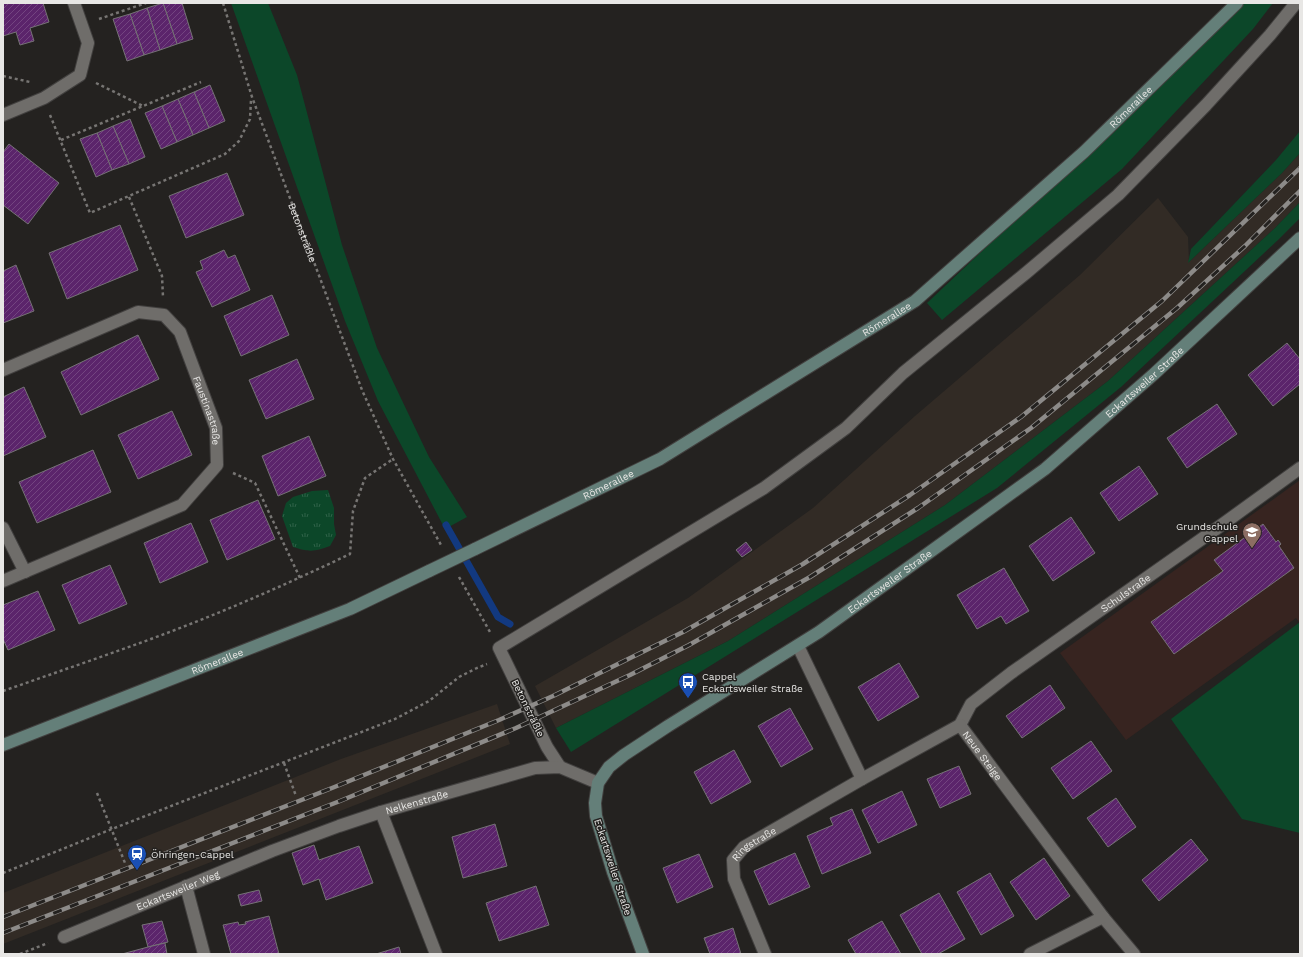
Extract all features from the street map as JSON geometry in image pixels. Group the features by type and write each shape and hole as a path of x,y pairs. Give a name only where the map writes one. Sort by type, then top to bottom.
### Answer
{"street":[{"path":"3,115 44,98 80,75 88,44 74,3"},
{"name":"Römerallee","path":"3,745 350,609 660,459 915,301 1084,152 1237,3"},
{"path":"501,653 699,526 764,488 846,428 903,374 1118,195 1211,99 1270,35 1296,3"},
{"name":"Eckartsweiler Straße","path":"643,954 613,872 596,816 595,798 598,783 609,767 624,755 668,726 798,646 832,623 1045,469 1154,374 1300,238"},
{"path":"3,370 138,312 164,315"},
{"name":"Faustinastraße","path":"164,315 180,332 216,428 217,465"},
{"path":"3,582 182,505 217,465"},
{"name":"Schulstraße","path":"960,725 971,704 1011,673 1300,468"},
{"path":"3,528 25,572"},
{"path":"798,646 862,779"},
{"name":"Betonsträßle","path":"501,653 547,747 560,767"},
{"name":"Neue Steige","path":"862,779 960,725 1103,917 1134,954"},
{"name":"Nelkenstraße","path":"436,954 382,812 535,768 560,767 598,783"},
{"name":"Ringstraße","path":"765,954 734,879 733,860 744,847 862,779"},
{"name":"Eckartsweiler Weg","path":"64,937 272,851 382,812"},
{"path":"186,886 204,954"},
{"path":"1030,954 1103,917"}],"path":[{"path":"81,25 146,3"},
{"name":"Betonsträßle","path":"223,3 252,97 362,390 393,459 365,478 352,511 350,554 300,578"},
{"path":"80,75 143,106"},
{"path":"60,140 201,82"},
{"path":"44,98 90,213 225,154 239,141 250,119 252,97"},
{"path":"129,197 162,276 164,315"},
{"path":"3,691 142,642 300,578 255,483 217,465"},
{"path":"3,873 395,719 429,701 459,677 501,653"},
{"path":"284,762 296,796"},
{"path":"97,793 125,863"},
{"path":"20,954 64,937"}],"shaded area":[{"path":"1300,153 1300,202 1275,228 1108,381 945,505 728,641 556,728 535,686 688,598 813,508 915,416 1080,275 1158,198 1188,237 1189,262 1282,173"},
{"name":"Grundschule Cappel","path":"1300,480 1300,623 1296,618 1126,740 1060,653"},
{"path":"497,704 510,744 3,944 3,893 341,759"}],"green space":[{"path":"231,3 268,3 297,75 342,245 377,348 429,457 467,517 445,529 378,401 345,321"},
{"path":"1237,3 1273,3 1253,29 1122,169 942,320 927,303 1192,53"},
{"path":"1300,131 1300,153 1282,173 1188,263 1191,249 1276,160"},
{"path":"1300,202 1300,218 1278,240 1121,387 997,488 571,752 556,728 728,641 945,505 1108,381 1275,228"},
{"path":"328,490 334,508 336,535 330,546 312,551 293,547 282,516 286,503 293,497 312,491"},
{"path":"1300,622 1300,833 1242,819 1171,719"}],"building":[{"path":"3,3 43,3 49,22 30,28 34,41 20,45 16,32 3,36"},
{"path":"163,3 182,3 193,39 177,44"},
{"path":"163,3 177,44 160,50 147,8"},
{"path":"147,8 160,50 144,55 130,14"},
{"path":"130,14 144,55 127,61 113,19"},
{"path":"210,85 225,121 209,128 194,92"},
{"path":"194,92 209,128 193,135 178,99"},
{"path":"178,99 193,135 177,142 162,106"},
{"path":"162,106 177,142 161,149 145,113"},
{"path":"130,119 145,157 129,164 113,126"},
{"path":"113,126 129,164 112,170 97,133"},
{"path":"97,133 112,170 96,177 80,139"},
{"path":"9,144 59,183 28,224 3,205 3,152"},
{"path":"227,173 244,215 186,238 169,196"},
{"path":"120,225 138,270 67,299 49,253"},
{"path":"224,250 228,258 235,255 250,290 212,307 196,272 203,269 200,261"},
{"path":"16,265 34,311 3,323 3,271"},
{"path":"272,295 289,335 241,356 224,316"},
{"path":"138,335 159,379 81,415 61,372"},
{"path":"1287,343 1300,359 1300,384 1273,406 1248,375"},
{"path":"297,359 314,399 266,419 249,380"},
{"path":"24,387 46,437 3,456 3,397"},
{"path":"1217,404 1237,434 1187,468 1167,438"},
{"path":"172,411 192,455 138,479 118,435"},
{"path":"309,436 326,476 278,496 262,456"},
{"path":"93,450 111,492 37,523 19,482"},
{"path":"1139,466 1158,494 1119,521 1100,493"},
{"path":"258,500 275,539 227,560 210,520"},
{"path":"1071,517 1095,553 1053,581 1029,546"},
{"path":"191,523 208,562 160,583 144,543"},
{"path":"1263,524 1276,542 1278,540 1281,544 1279,546 1294,568 1174,654 1151,622 1223,571 1214,560"},
{"path":"746,542 752,550 742,557 736,550"},
{"path":"110,565 127,604 79,624 62,585"},
{"path":"1004,568 1029,611 1006,624 1001,616 977,629 957,595"},
{"path":"38,591 55,630 8,650 3,639 3,605"},
{"path":"899,663 919,697 878,721 858,687"},
{"path":"1050,685 1065,708 1022,738 1006,716"},
{"path":"790,708 813,749 781,767 758,726"},
{"path":"1091,741 1112,771 1073,799 1051,768"},
{"path":"734,750 751,782 711,804 694,772"},
{"path":"959,766 971,794 940,808 927,779"},
{"path":"902,791 917,825 878,843 862,810"},
{"path":"1116,798 1136,827 1108,847 1087,818"},
{"path":"852,809 871,853 822,874 807,836 833,825 830,818"},
{"path":"495,824 507,866 463,878 452,837"},
{"path":"1191,839 1208,860 1159,901 1142,880"},
{"path":"314,845 319,860 359,846 373,883 326,900 319,879 303,885 292,853"},
{"path":"795,853 810,887 769,905 754,871"},
{"path":"699,854 713,887 677,903 663,868"},
{"path":"1044,858 1070,896 1036,920 1010,882"},
{"path":"990,873 1014,916 981,935 957,892"},
{"path":"536,886 549,925 499,941 486,903"},
{"path":"259,890 262,901 241,906 238,895"},
{"path":"939,893 965,939 938,954 922,954 900,915"},
{"path":"269,916 279,954 231,954 223,925 238,922 239,925 246,924 245,922"},
{"path":"162,921 168,942 148,947 142,925"},
{"path":"882,921 901,954 856,954 848,940"},
{"path":"733,928 741,954 710,954 704,938"},
{"path":"165,943 167,954 122,954 148,947"},
{"path":"399,947 401,954 376,954"}],"waterway":[{"path":"446,525 498,617 510,624"}],"railway":[{"path":"3,917 332,788 499,720 553,696 683,632 803,564 910,495 1021,417 1162,301 1300,168"},
{"path":"3,933 340,801 516,728 630,675 689,645 810,577 918,508 1031,428 1177,308 1245,246 1300,191"}],"place":[{"name":"Grundschule Cappel","path":"1252,549"},
{"name":"Cappel Eckartsweiler Straße","path":"688,699"},
{"name":"Öhringen-Cappel","path":"137,871"}]}
